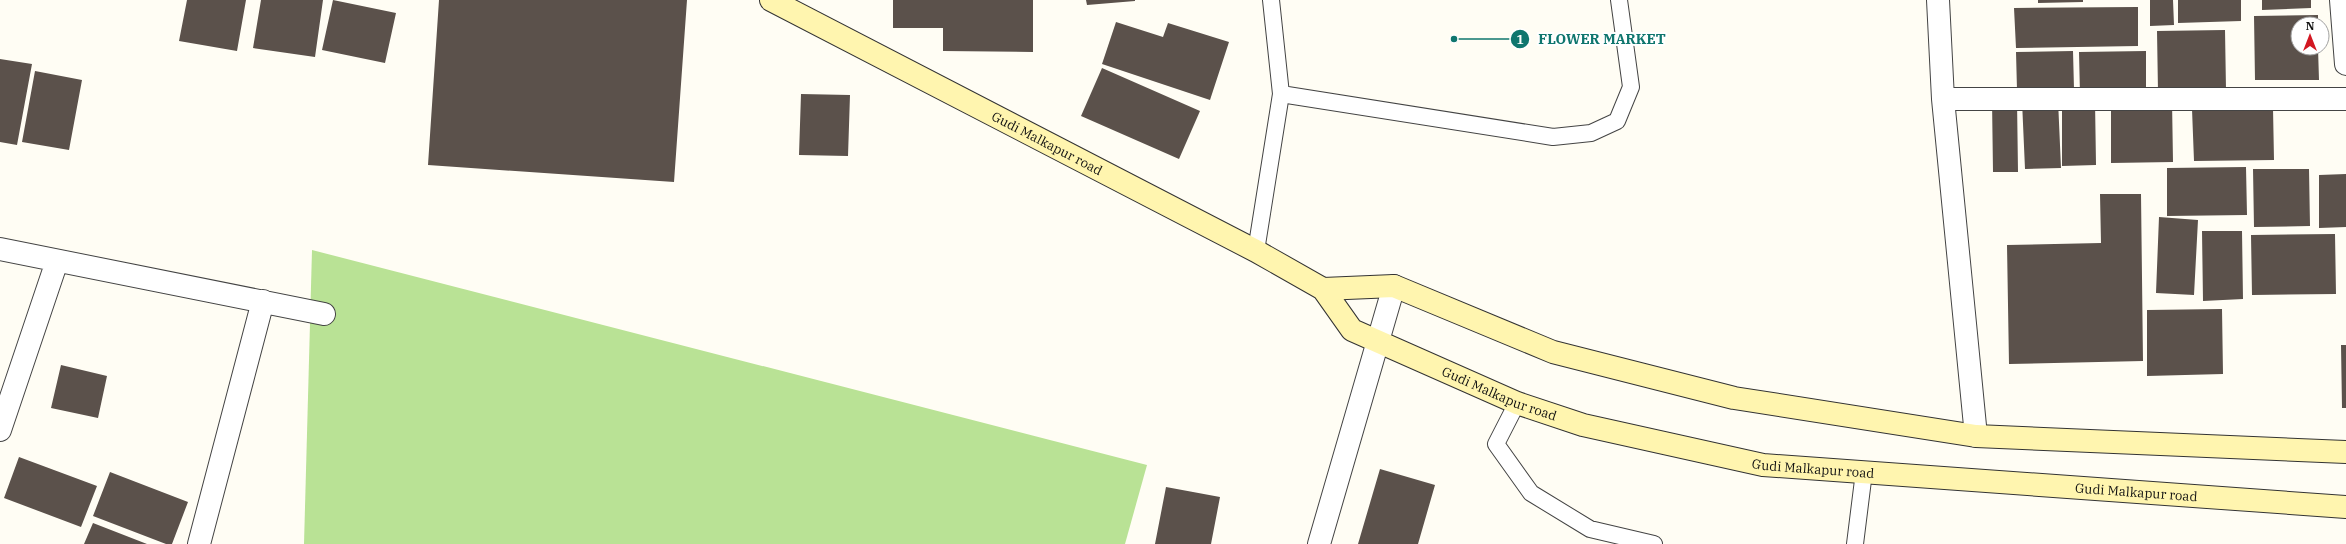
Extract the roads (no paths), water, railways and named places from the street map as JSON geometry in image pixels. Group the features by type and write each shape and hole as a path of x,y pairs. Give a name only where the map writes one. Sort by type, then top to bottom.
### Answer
{"street":[{"name":"Gudi Malkapur road","path":"771,0 1256,251 1322,289 1352,330 1378,343 1517,404 1583,425 1763,465 2346,507"},
{"path":"1938,0 1943,99 1976,436"},
{"path":"2341,0 2346,64"},
{"path":"1943,99 2346,99"},
{"path":"0,249 324,314"},
{"path":"0,430 57,261"},
{"path":"1319,544 1394,286"},
{"path":"1322,289 1394,286 1553,352 1734,398 1976,436 2346,452"},
{"path":"199,544 263,301"}],"lane":[{"path":"1256,251 1281,94 1271,0"},
{"path":"1281,94 1553,137 1591,132 1617,121 1631,87 1619,0"},
{"path":"1517,404 1496,444 1531,493 1590,529 1654,544"},
{"path":"1854,544 1864,472"}],"place":[{"name":"FLOWER MARKET","path":"1454,39"}]}
